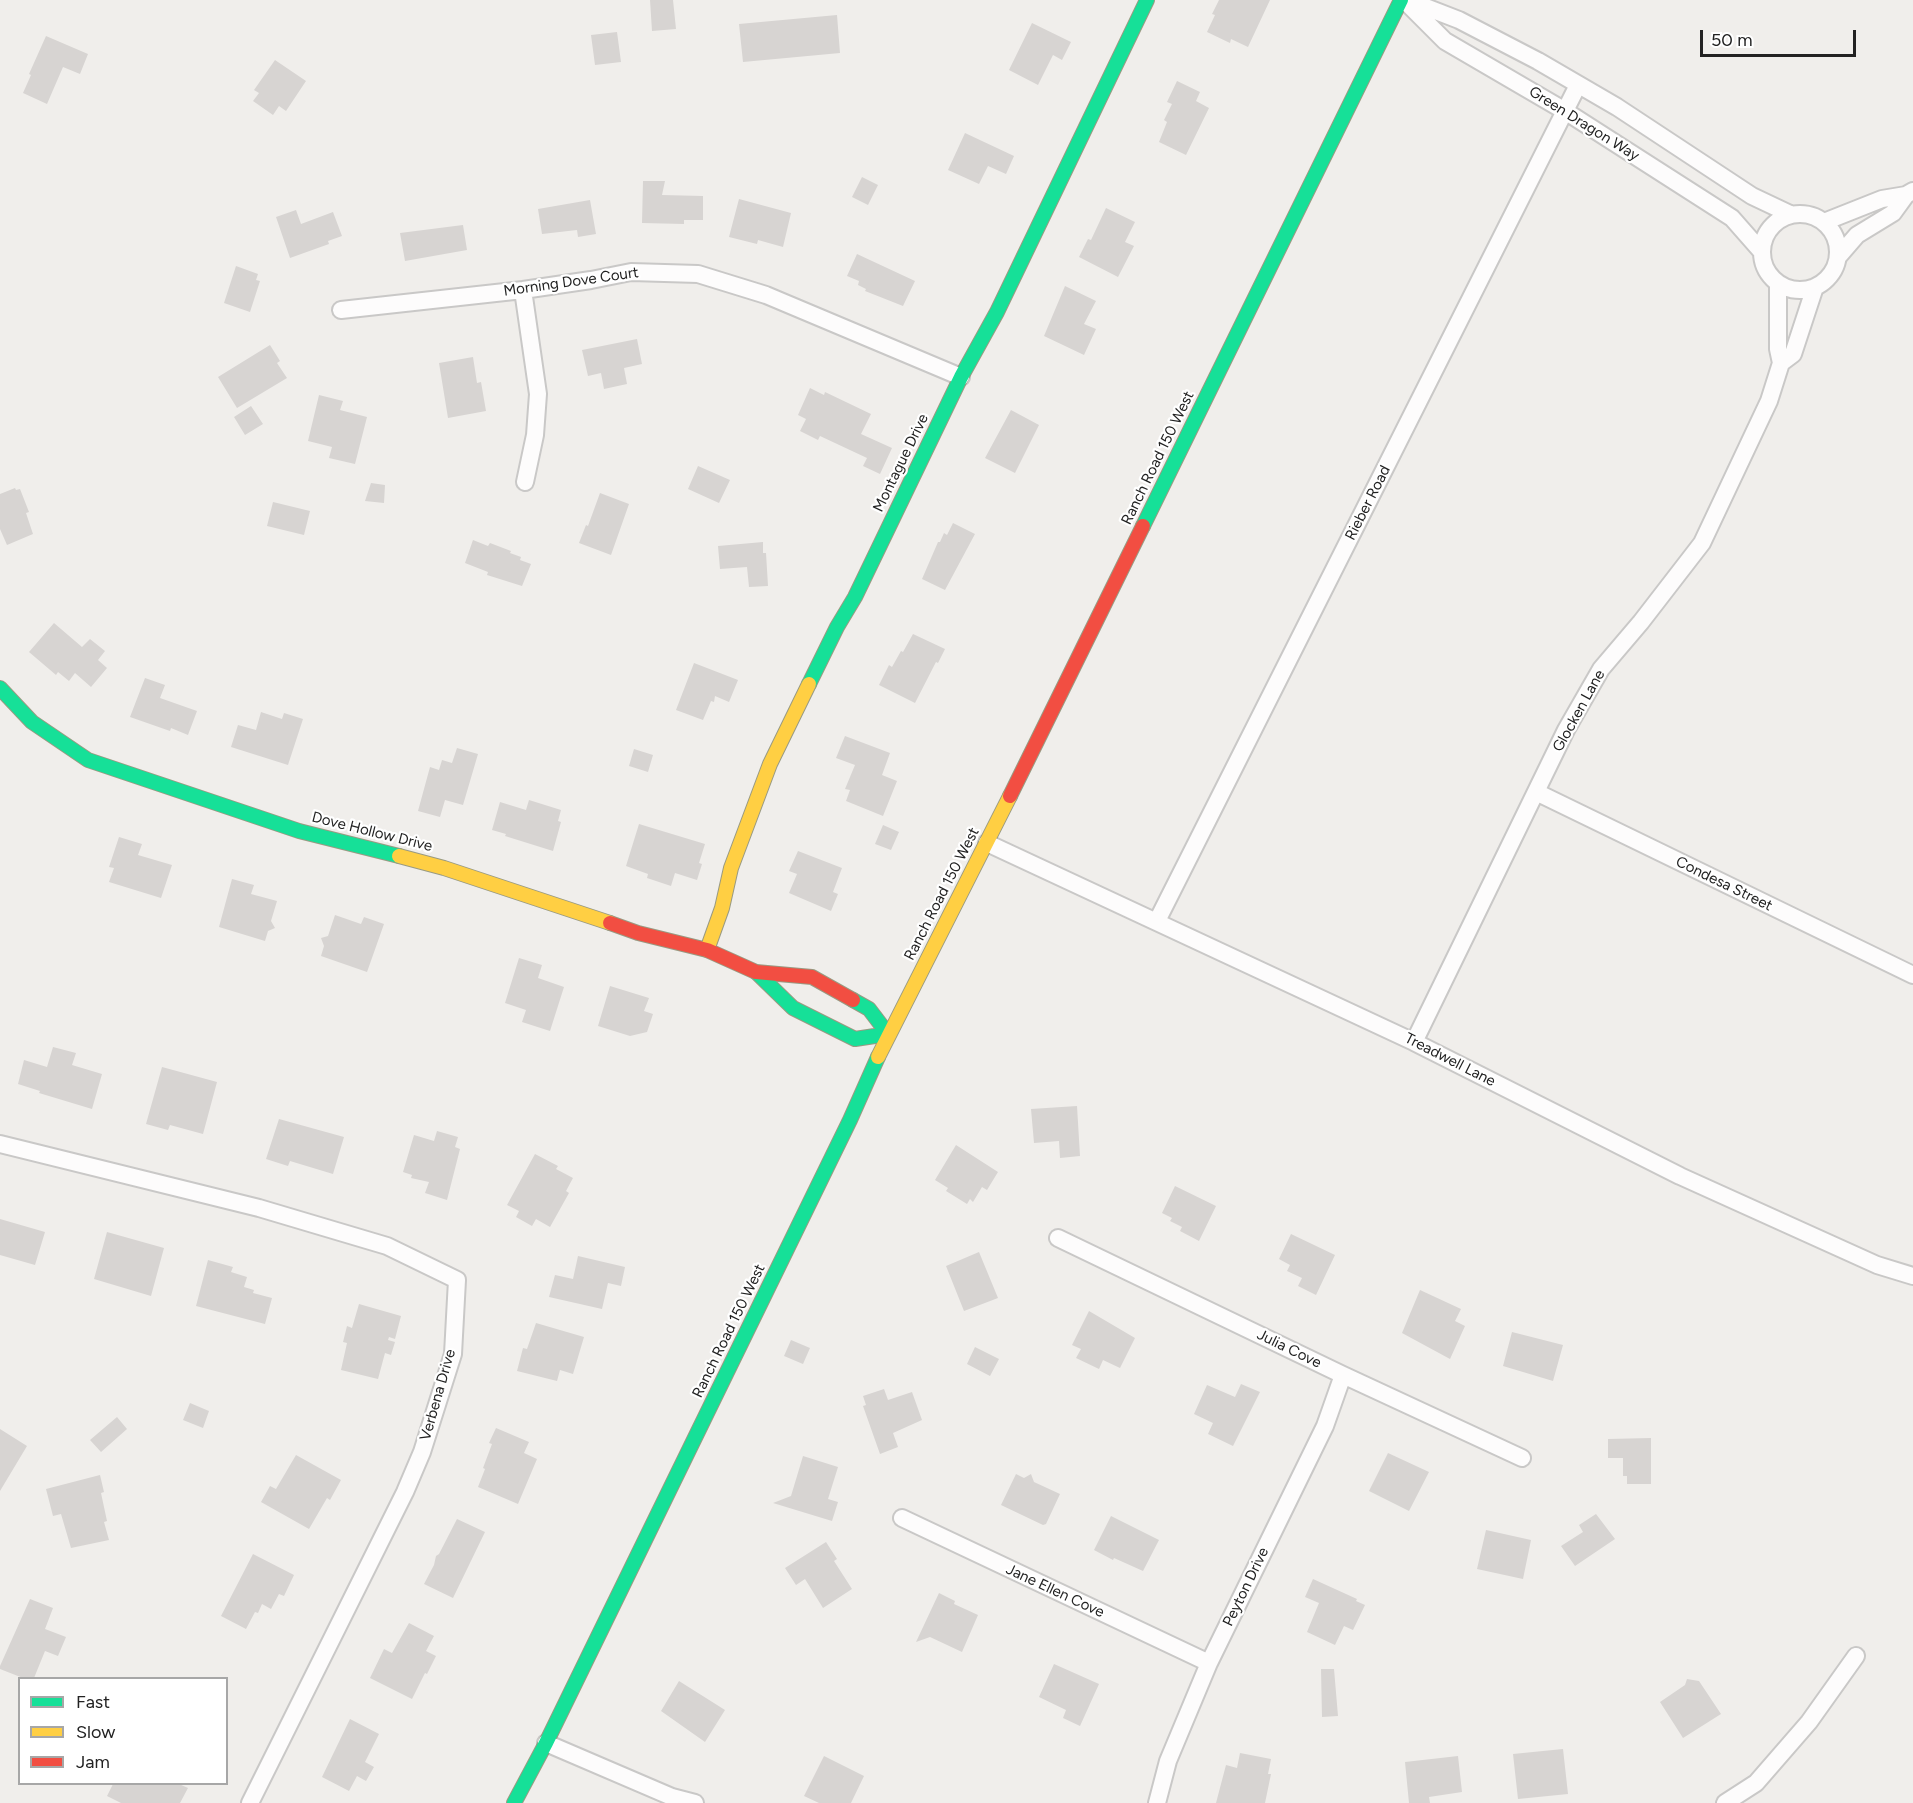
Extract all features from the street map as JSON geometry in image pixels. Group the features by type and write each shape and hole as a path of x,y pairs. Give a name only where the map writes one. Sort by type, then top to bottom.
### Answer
{"street":[{"name":"Montague Drive","path":"707,950 722,908 731,868 770,764 837,627 855,597 961,377 997,312 1146,0"},
{"name":"Green Dragon Way","path":"1404,0 1459,20 1538,61 1617,107 1752,196 1790,214"},
{"name":"Green Dragon Way","path":"1404,0 1445,41 1565,111 1732,219 1761,251"},
{"name":"Ranch Road 150 West","path":"514,1803 546,1743 850,1120 888,1034 987,843 1404,0"},
{"name":"Rieber Road","path":"1157,921 1578,84"},
{"path":"1824,222 1882,199 1910,193"},
{"path":"1838,257 1857,235 1893,213 1910,193"},
{"path":"1790,214 1808,214 1824,222 1833,232 1837,244 1838,257 1834,270 1826,280 1815,287 1803,290 1790,289 1778,283 1763,263 1761,251 1769,228 1778,219 1790,214"},
{"name":"Morning Dove Court","path":"342,310 523,290 631,272 698,274 766,295 961,377"},
{"name":"Glocken Lane","path":"1414,1042 1566,729 1601,669 1641,622 1702,543 1768,401 1781,363 1778,349 1778,283"},
{"name":"Glocken Lane","path":"1781,363 1792,354 1815,287"},
{"path":"523,290 538,394 535,435 525,482"},
{"name":"Dove Hollow Drive","path":"0,688 32,722 88,760 299,831 444,868 638,933 707,950 756,972 813,977 868,1009 888,1034"},
{"name":"Condesa Street","path":"1536,792 1912,973"},
{"name":"Treadwell Lane","path":"987,843 1414,1042 1680,1176 1877,1265 1913,1276"},
{"name":"Dove Hollow Drive","path":"756,972 793,1008 855,1039 888,1034"},
{"name":"Verbena Drive","path":"0,1144 259,1208 387,1246 457,1280 453,1354 422,1452 405,1492 250,1803"},
{"name":"Julia Cove","path":"1058,1239 1522,1458"},
{"name":"Peyton Drive","path":"1157,1803 1168,1761 1209,1664 1325,1426 1343,1375"},
{"name":"Jane Ellen Cove","path":"902,1518 1209,1664"},
{"path":"1725,1803 1756,1783 1809,1722 1856,1656"},
{"path":"546,1743 672,1797 695,1803"}],"building":[{"path":"650,0 673,0 676,29 652,31"},
{"path":"1219,0 1270,0 1248,47 1231,39 1230,43 1207,32"},
{"path":"837,15 840,53 743,62 739,24"},
{"path":"1032,23 1071,42 1062,60 1053,55 1038,85 1009,70"},
{"path":"617,32 621,62 595,65 591,35"},
{"path":"46,36 88,54 80,74 63,67 47,104 23,93"},
{"path":"275,60 306,81 286,111 279,106 273,115 253,101 259,93 254,90"},
{"path":"1177,81 1200,92 1196,101 1209,108 1186,155 1159,142 1167,122 1164,120 1172,104 1167,102"},
{"path":"965,133 1014,156 1006,174 988,166 979,184 948,170"},
{"path":"862,177 878,185 868,205 852,197"},
{"path":"643,181 665,181 662,195 703,196 703,220 684,220 684,224 642,223"},
{"path":"739,199 791,213 783,247 758,240 757,244 729,237"},
{"path":"590,200 596,234 578,237 577,230 542,234 538,209"},
{"path":"1106,208 1135,222 1125,242 1134,246 1118,277 1079,257 1088,239 1091,240"},
{"path":"296,210 301,224 333,212 342,236 328,241 329,244 290,258 276,217"},
{"path":"463,225 467,250 405,261 400,233"},
{"path":"857,254 915,281 903,306 865,291 866,289 858,285 859,281 847,276"},
{"path":"236,266 258,274 256,280 260,281 250,312 224,303"},
{"path":"1065,286 1096,301 1084,324 1096,329 1084,355 1044,336"},
{"path":"637,339 642,364 624,368 627,384 604,389 601,373 588,376 582,350"},
{"path":"270,345 280,361 277,363 287,378 237,408 218,377"},
{"path":"473,357 477,383 481,382 486,411 448,418 439,363"},
{"path":"810,388 824,395 825,392 871,414 861,434 892,448 880,474 863,466 867,458 820,436 818,440 800,431 806,419 798,415"},
{"path":"319,395 343,401 340,410 367,417 355,464 329,458 332,447 308,441"},
{"path":"251,406 263,424 245,435 234,417"},
{"path":"1011,410 1039,425 1015,473 985,458"},
{"path":"698,466 730,480 719,503 688,489"},
{"path":"371,483 385,485 384,503 365,501"},
{"path":"15,488 20,489 29,512 26,513 33,534 7,545 0,529 0,494"},
{"path":"600,493 629,504 611,555 579,543"},
{"path":"273,502 310,511 304,535 267,526"},
{"path":"953,523 975,534 945,590 922,579 938,542 944,533 947,535"},
{"path":"473,540 488,546 490,543 511,551 510,553 521,557 520,560 531,564 522,586 487,575 488,572 465,563"},
{"path":"763,542 768,586 749,587 747,567 720,569 718,546"},
{"path":"54,623 82,647 90,639 105,651 98,660 107,668 91,687 75,673 69,681 58,672 56,675 29,652"},
{"path":"913,634 945,649 915,703 879,685 889,665 892,667"},
{"path":"694,663 738,680 729,702 715,696 703,720 676,710"},
{"path":"145,678 165,685 160,698 197,711 188,735 130,717"},
{"path":"261,712 282,719 284,713 303,719 288,765 231,747 238,725 256,730"},
{"path":"845,736 890,753 882,775 897,781 883,816 846,801 850,790 845,789 855,765 836,758"},
{"path":"457,748 478,754 463,805 445,800 440,817 418,811 430,767 439,770 442,760 452,763"},
{"path":"634,749 653,755 648,772 629,766"},
{"path":"529,800 561,810 558,821 561,822 553,851 492,830 500,802 526,810"},
{"path":"639,824 705,844 697,880 675,873 671,886 647,878 648,874 626,866"},
{"path":"883,825 899,832 891,850 875,844"},
{"path":"119,837 142,844 138,855 172,865 161,898 109,882 114,868 109,867"},
{"path":"798,851 842,868 833,892 838,894 831,911 789,893 797,874 789,871"},
{"path":"232,879 254,885 251,894 277,901 271,921 275,928 268,931 265,941 219,927"},
{"path":"335,915 361,924 364,917 384,924 367,972 321,956 324,946 321,938 328,936"},
{"path":"519,958 542,965 538,978 564,987 550,1031 522,1022 526,1010 505,1003"},
{"path":"610,986 649,998 644,1011 653,1014 647,1032 630,1036 598,1026"},
{"path":"53,1047 76,1053 72,1065 102,1074 92,1109 39,1093 40,1091 18,1084 24,1060 47,1067"},
{"path":"162,1067 217,1082 203,1134 170,1125 168,1130 146,1124"},
{"path":"1077,1106 1080,1156 1060,1158 1059,1141 1034,1143 1031,1109"},
{"path":"279,1119 344,1137 333,1174 290,1161 288,1166 266,1159"},
{"path":"437,1131 458,1137 455,1147 460,1149 447,1200 425,1193 429,1182 411,1178 412,1175 403,1172 414,1135 434,1141"},
{"path":"956,1145 998,1172 987,1190 982,1187 973,1202 970,1199 967,1204 946,1191 948,1188 935,1180"},
{"path":"535,1154 558,1166 556,1169 573,1178 566,1191 569,1193 550,1227 536,1219 532,1226 516,1217 519,1211 507,1205"},
{"path":"1175,1186 1216,1206 1199,1241 1180,1231 1182,1227 1170,1221 1172,1218 1162,1213"},
{"path":"0,1219 45,1232 35,1265 0,1255"},
{"path":"107,1232 164,1248 151,1296 94,1279"},
{"path":"1291,1234 1335,1255 1316,1295 1298,1286 1302,1278 1287,1271 1290,1265 1279,1259"},
{"path":"979,1252 998,1298 964,1311 946,1266"},
{"path":"578,1256 625,1267 621,1286 608,1283 602,1309 549,1297 555,1275 573,1279"},
{"path":"208,1260 233,1267 231,1272 247,1277 244,1287 254,1290 253,1293 272,1298 265,1324 196,1306"},
{"path":"1420,1290 1461,1309 1455,1321 1465,1326 1450,1359 1402,1333"},
{"path":"359,1304 401,1316 395,1339 389,1337 388,1340 395,1342 391,1355 385,1353 378,1379 341,1370 347,1343 343,1342 347,1326 352,1328"},
{"path":"1089,1311 1135,1338 1120,1368 1103,1360 1099,1369 1076,1358 1081,1349 1072,1345"},
{"path":"536,1323 584,1337 573,1374 560,1370 557,1381 517,1371 523,1348 527,1349"},
{"path":"1512,1332 1563,1345 1553,1381 1503,1366"},
{"path":"791,1340 810,1348 803,1364 784,1356"},
{"path":"975,1347 999,1359 990,1376 967,1364"},
{"path":"1241,1384 1260,1392 1233,1446 1208,1434 1213,1423 1194,1414 1207,1385 1235,1397"},
{"path":"884,1389 888,1400 912,1392 922,1420 893,1433 898,1447 880,1454 863,1406 866,1405 863,1396"},
{"path":"190,1403 209,1411 203,1428 183,1420"},
{"path":"117,1417 127,1429 101,1452 90,1440"},
{"path":"496,1428 529,1442 524,1453 537,1459 518,1504 478,1487 492,1444 489,1443"},
{"path":"0,1429 27,1446 0,1491"},
{"path":"1651,1438 1651,1484 1627,1484 1627,1476 1623,1476 1623,1458 1608,1458 1608,1439"},
{"path":"1388,1453 1429,1472 1409,1511 1369,1491"},
{"path":"296,1455 341,1480 330,1500 327,1498 309,1529 261,1502 270,1486 276,1489"},
{"path":"803,1456 838,1467 828,1499 838,1502 832,1521 773,1503 791,1496"},
{"path":"1016,1474 1024,1478 1031,1474 1034,1482 1060,1494 1046,1524 1043,1525 1001,1505"},
{"path":"100,1475 107,1521 104,1522 109,1540 71,1548 61,1514 53,1516 46,1489"},
{"path":"1596,1514 1615,1539 1575,1566 1561,1546 1583,1532 1579,1525"},
{"path":"1111,1516 1159,1540 1143,1571 1094,1550"},
{"path":"457,1519 485,1532 453,1598 424,1584 436,1556"},
{"path":"1486,1530 1531,1540 1523,1579 1477,1569"},
{"path":"826,1542 837,1559 834,1561 852,1589 823,1608 805,1579 796,1585 785,1568"},
{"path":"253,1554 294,1575 284,1596 279,1594 271,1609 262,1604 246,1629 221,1616"},
{"path":"1313,1579 1365,1605 1353,1630 1344,1626 1335,1645 1307,1632 1319,1603 1305,1597"},
{"path":"939,1593 955,1601 954,1604 978,1615 962,1652 930,1637 916,1642"},
{"path":"30,1599 53,1608 45,1629 66,1637 58,1656 45,1651 34,1677 20,1677 0,1669"},
{"path":"409,1623 434,1636 426,1651 436,1656 412,1699 370,1678 384,1649 392,1653"},
{"path":"1054,1664 1099,1684 1080,1726 1063,1718 1066,1710 1039,1697"},
{"path":"1321,1669 1334,1669 1338,1716 1322,1717"},
{"path":"1687,1679 1699,1681 1721,1714 1683,1738 1660,1702 1685,1685"},
{"path":"679,1681 725,1710 705,1742 661,1711"},
{"path":"350,1719 379,1734 365,1762 374,1767 366,1781 357,1776 349,1791 322,1777"},
{"path":"1563,1749 1568,1794 1518,1799 1513,1754"},
{"path":"1240,1753 1271,1759 1268,1774 1271,1774 1265,1803 1216,1803 1226,1765 1237,1768"},
{"path":"824,1756 864,1776 851,1803 819,1803 804,1796"},
{"path":"1458,1756 1462,1792 1429,1797 1430,1803 1409,1803 1405,1762"},
{"path":"112,1785 181,1785 188,1788 180,1803 121,1803 107,1796"}],"traffic: fast":[{"path":"809,684 837,627 855,597 961,377 997,312 1147,0"},
{"path":"1143,526 1401,0"},
{"path":"0,688 32,722 88,760 299,831 399,856"},
{"path":"756,972 793,1008 855,1039 888,1034 869,1009 853,1000"},
{"path":"514,1803 546,1743 850,1120 878,1057"}],"traffic: slow":[{"path":"707,950 722,908 731,868 770,764 809,684"},
{"path":"878,1057 1010,796"},
{"path":"399,856 444,868 610,923"}],"traffic: jam":[{"path":"1010,796 1143,526"},
{"path":"610,923 638,933 707,950 756,972 812,977 853,1000"}]}
